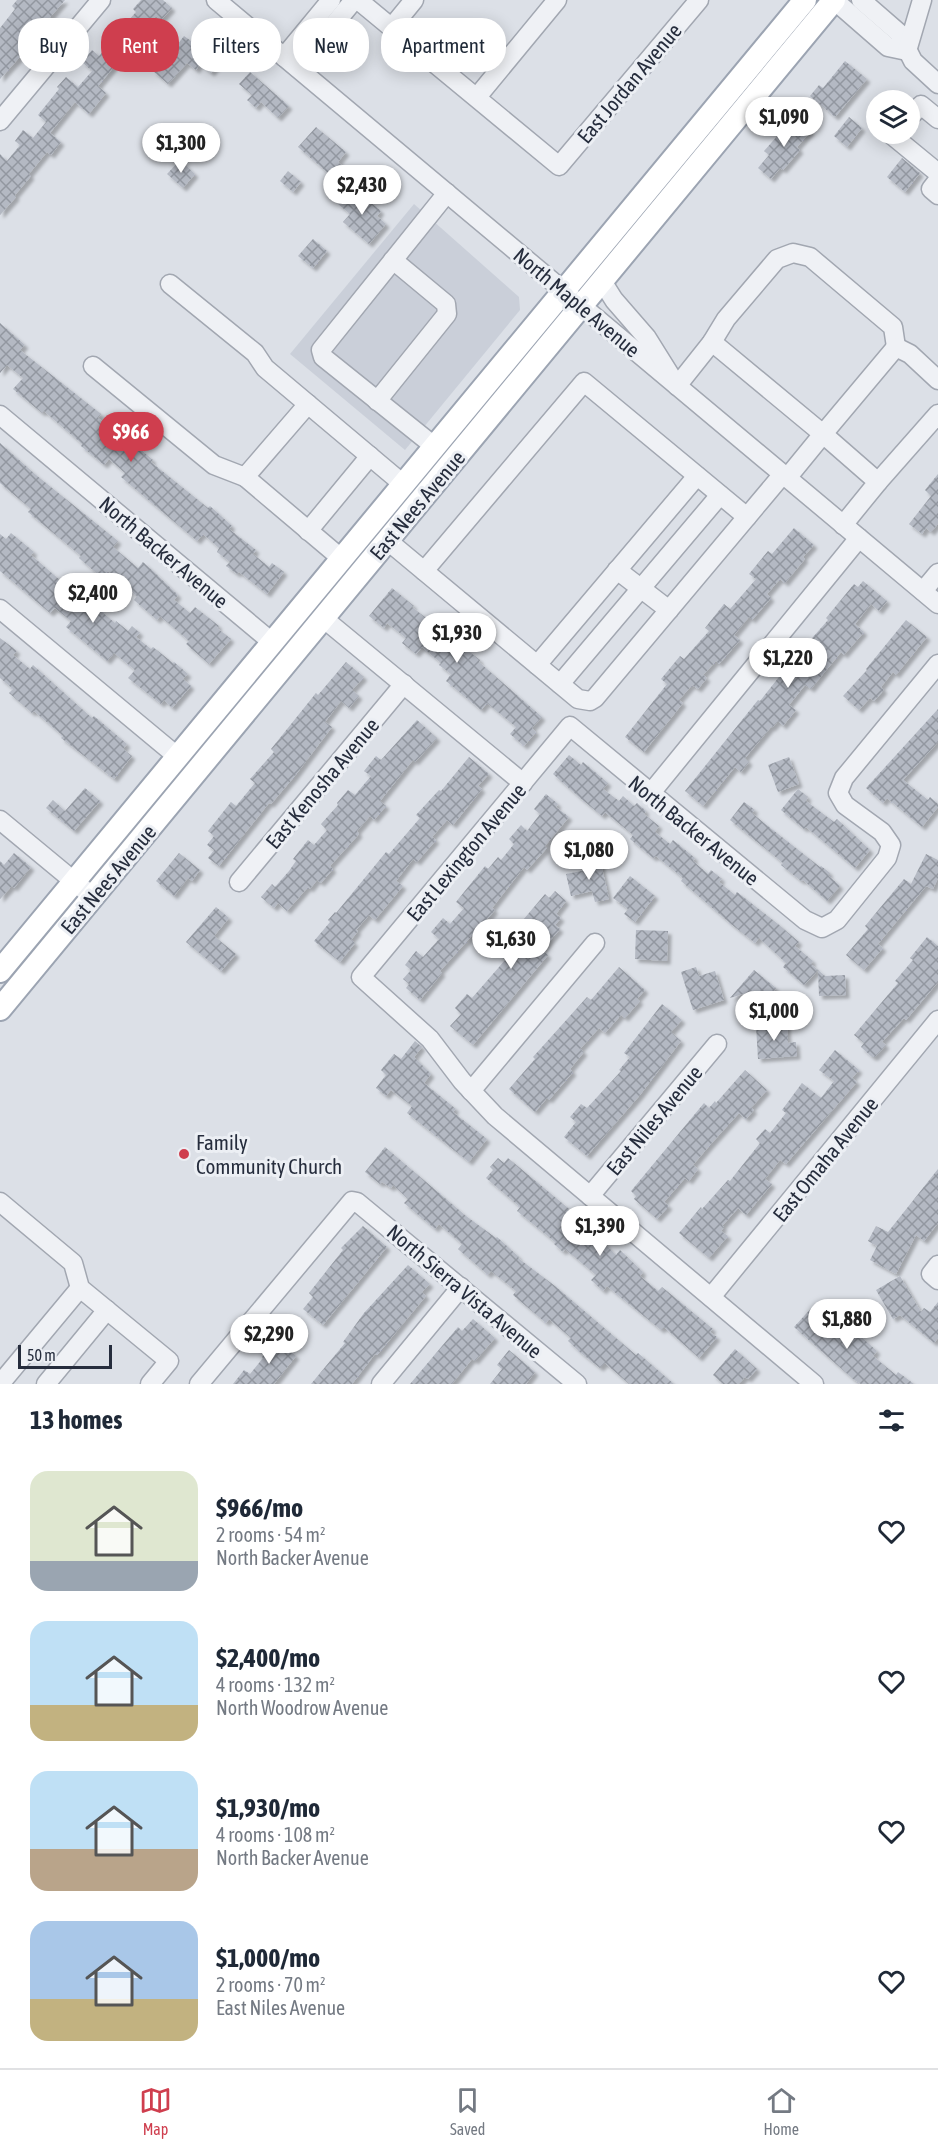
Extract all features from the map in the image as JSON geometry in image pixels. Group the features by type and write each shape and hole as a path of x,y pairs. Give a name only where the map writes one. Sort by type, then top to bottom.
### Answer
{"main road":[{"name":"East Nees Avenue","path":"0,971 805,0"},
{"path":"731,126 758,74 819,0"},
{"name":"East Nees Avenue","path":"0,1009 834,0"},
{"path":"323,618 322,604 343,576 342,559"}],"street":[{"path":"0,121 101,0"},
{"name":"North Maple Avenue","path":"216,0 938,604"},
{"path":"291,62 331,0"},
{"path":"291,62 356,0 381,19"},
{"path":"399,18 414,0"},
{"path":"447,72 477,97 557,0"},
{"name":"East Jordan Avenue","path":"477,97 559,166 699,0"},
{"path":"834,0 888,47 907,51"},
{"path":"861,0 899,33 913,61 938,84"},
{"path":"907,51 922,0"},
{"path":"920,106 938,119"},
{"path":"903,144 938,173"},
{"path":"938,180 931,189 938,195"},
{"path":"434,446 323,357 321,350 447,193"},
{"path":"388,541 580,700 593,701 747,517 823,434 896,347 893,327 810,257 793,253 777,259 726,318 712,342 677,386 647,338 614,300 602,281"},
{"path":"377,401 447,314 448,309 446,304 393,260"},
{"path":"170,284 255,353 266,368 404,484"},
{"path":"712,342 878,482"},
{"path":"896,347 910,354 938,380"},
{"path":"93,366 214,465 245,477 342,559"},
{"path":"424,571 584,382 747,517"},
{"path":"245,477 308,404"},
{"path":"843,525 938,414"},
{"name":"North Backer Avenue","path":"0,415 273,643"},
{"path":"308,531 370,456"},
{"path":"537,665 697,476"},
{"path":"560,684 720,495"},
{"path":"650,794 859,538"},
{"path":"617,570 669,610"},
{"path":"923,591 938,573"},
{"path":"0,609 178,757"},
{"path":"323,618 523,783"},
{"name":"North Backer Avenue","path":"570,726 805,920 822,928 837,920 887,858 891,845 882,832 845,805 838,793 844,778 938,664"},
{"name":"East Kenosha Avenue","path":"239,882 404,684"},
{"name":"East Lexington Avenue","path":"471,1091 430,1039 361,977 570,726"},
{"path":"0,820 93,897"},
{"path":"595,943 471,1091 495,1116 814,1384"},
{"name":"East Omaha Avenue","path":"711,1297 938,1020"},
{"name":"East Niles Avenue","path":"590,1196 717,1044"},
{"name":"North Sierra Vista Avenue","path":"199,1384 352,1201 357,1202 461,1287 571,1382"},
{"path":"0,1202 73,1263 80,1288 169,1361 150,1384"},
{"path":"381,1384 461,1287"},
{"path":"0,1384 80,1288"},
{"path":"46,1384 107,1310"}],"shaded area":[{"path":"414,204 519,297 520,310 405,450 290,354"}],"building":[{"path":"17,0 65,0 49,18 18,18 18,59 0,79 0,28 15,9 12,6"},
{"path":"141,0 163,0 172,8 163,18 156,16 154,18 131,18 136,12 133,9"},
{"path":"184,36 191,41 191,66 187,63 179,72 179,43"},
{"path":"92,50 99,56 101,54 101,72 110,72 98,86 106,93 89,114 75,102 50,133 61,142 51,155 47,152 29,174 31,176 15,195 16,197 0,215 0,154 7,161 20,145 15,141 23,130 33,138 46,122 38,115 59,89 57,87 66,77 78,87 92,71 89,68 89,54"},
{"path":"845,61 867,79 835,117 810,96 819,85 823,88"},
{"path":"154,72 179,72 168,84"},
{"path":"250,72 289,106 278,118 261,102 256,108 247,100 252,95 239,84"},
{"path":"795,116 811,131 797,147 800,150 783,170 780,168 771,179 758,168 769,155 764,151"},
{"path":"849,117 862,128 847,147 834,136"},
{"path":"316,127 346,152 338,162 347,170 337,181 298,147"},
{"path":"902,158 920,173 905,192 887,177"},
{"path":"180,160 195,174 183,188 167,174"},
{"path":"288,171 301,182 293,192 280,181"},
{"path":"352,187 381,211 377,216 386,224 369,244 343,222 350,214 338,204"},
{"path":"313,239 327,251 313,268 298,256"},
{"path":"0,323 25,345 20,350 101,414 98,418 128,442 129,440 153,460 151,462 208,508 210,506 232,526 229,529 256,550 253,554 269,567 272,563 284,572 267,594 239,572 237,574 226,566 230,562 217,552 219,548 203,534 197,541 121,477 125,473 109,459 104,465 44,411 42,413 13,389 23,378 7,365 0,373"},
{"path":"0,443 118,541 113,547 138,568 143,562 153,571 178,595 174,600 190,613 195,607 219,626 217,628 231,639 209,664 186,644 189,641 160,616 157,620 134,600 137,596 108,571 102,578 79,558 81,556 28,512 31,509 0,483"},
{"path":"938,474 938,524 931,532 926,528 922,534 909,524 931,496 925,490"},
{"path":"794,528 814,545 803,557 805,559 785,583 780,579 767,594 771,598 752,620 749,617 734,635 740,640 719,664 716,661 703,675 707,678 698,689 692,685 679,700 683,703 644,752 625,737 667,684 661,679 680,656 684,659 709,631 705,628 724,604 730,609 756,579 749,574 768,551 772,554"},
{"path":"11,533 34,552 31,555 61,581 63,579 115,623 116,621 128,631 132,626 140,633 136,637 188,674 183,679 191,686 172,708 164,700 161,704 128,678 135,670 114,653 107,661 66,627 71,621 55,608 50,613 0,571 0,534 6,539"},
{"path":"863,581 887,601 879,611 871,604 855,624 864,632 844,655 841,652 811,689 805,685 789,705 796,710 783,726 778,721 771,727 745,758 749,762 741,772 735,767 703,806 685,791 758,700 760,701 828,620 826,618 854,584 858,587"},
{"path":"392,588 414,606 412,607 480,660 479,662 542,717 532,728 536,732 524,746 510,734 516,727 487,703 481,710 446,681 451,674 422,647 416,654 402,643 406,638 387,623 384,628 369,616"},
{"path":"906,620 927,637 896,675 893,672 881,687 884,690 874,701 870,698 859,710 843,696 867,670"},
{"path":"0,638 17,651 13,655 30,669 33,665 92,718 94,716 127,744 123,749 132,756 114,779 61,738 63,736 34,711 32,713 9,693 13,689 0,678"},
{"path":"346,662 364,677 352,690 359,696 349,708 341,701 325,722 332,727 294,777 271,804 269,803 219,866 208,858 214,850 207,845 214,836 208,831 231,802 236,806 255,783 250,779 274,752 271,749 316,693 318,695"},
{"path":"938,709 938,742 903,780 928,800 930,797 938,804 922,827 887,798 883,803 866,788"},
{"path":"417,720 437,738 415,762 413,760 380,801 386,806 374,820 370,816 357,831 359,834 330,866 333,869 321,883 317,880 310,889 308,887 287,911 278,903 274,908 261,897 272,884 275,887 289,871 296,861 293,859 308,840 314,845 327,830 321,824 348,790 355,795 371,776 364,771 376,756 381,760"},
{"path":"569,755 581,765 583,762 608,783 603,789 619,801 623,796 634,806 637,803 646,811 644,814 659,826 655,832 670,844 673,840 695,858 693,861 708,874 711,870 722,879 719,882 735,895 737,892 799,942 795,946 813,961 811,964 818,970 804,985 783,967 786,963 759,938 755,943 681,881 683,878 630,839 633,835 605,812 602,816 579,797 553,774"},
{"path":"469,757 489,774 478,786 482,789 453,825 447,820 432,837 436,840 417,862 413,859 396,881 403,886 375,920 369,915 356,930 358,931 351,940 355,943 340,962 314,941 330,922 328,920 386,852 389,854 420,818 416,815 439,790 441,791"},
{"path":"789,757 799,784 778,792 768,765"},
{"path":"85,788 100,801 74,831 46,808 53,800 65,811"},
{"path":"798,789 808,797 806,801 834,822 837,819 870,850 855,868 806,827 804,829 781,810"},
{"path":"546,794 558,804 556,807 569,817 545,846 547,848 527,870 524,867 492,908 495,910 440,971 442,973 420,1000 406,988 409,984 403,979 411,970 405,965 416,951 423,957 439,939 431,932 443,918 450,924 464,908 456,902 485,866 488,869 498,857 501,860 514,844 509,839 521,825 527,831 540,814 534,809"},
{"path":"744,802 755,810 752,813 764,823 830,873 828,875 840,886 827,901 781,865 783,863 730,820"},
{"path":"14,853 31,867 14,888 12,886 0,899 0,861 4,865"},
{"path":"179,853 200,870 192,881 188,878 174,896 156,881"},
{"path":"926,854 938,860 938,878 933,889 926,886 878,944 883,948 864,970 846,955 868,929 865,926 904,879 911,884"},
{"path":"600,859 609,899 595,902 592,891 571,896 566,874 587,870 585,862"},
{"path":"630,876 655,896 635,922 624,914 628,909 613,898"},
{"path":"555,891 566,901 556,914 561,918 555,925 560,929 542,950 548,955 473,1045 450,1026 461,1014 455,1008 467,994 472,998 506,959 500,955 526,922 523,920 545,894 549,898"},
{"path":"216,907 229,918 214,936 236,954 221,971 186,942"},
{"path":"636,930 668,931 667,961 635,959"},
{"path":"927,937 938,946 938,982 906,1020 904,1018 882,1042 886,1045 875,1057 872,1057 861,1047 864,1043 854,1035 898,983 895,981 913,960 910,958"},
{"path":"619,967 645,990 637,999 640,1001 625,1018 621,1015 605,1033 599,1028 580,1049 584,1052 570,1069 573,1072 549,1100 547,1098 535,1112 509,1089 535,1059 533,1057 587,997 591,1000"},
{"path":"696,967 699,976 715,971 724,1000 693,1010 681,972"},
{"path":"754,970 776,988 750,1019 738,1009 753,991 730,998"},
{"path":"818,970 825,976 845,975 846,995 819,996"},
{"path":"662,1004 682,1020 671,1032 681,1041 640,1095 587,1156 564,1137 576,1122 570,1117 581,1104 587,1108 621,1071 619,1070 630,1057 624,1053"},
{"path":"787,1024 788,1043 796,1042 797,1056 758,1059 756,1026"},
{"path":"415,1041 422,1047 414,1057 431,1074 424,1083 456,1109 453,1112 487,1139 469,1162 407,1113 412,1106 391,1090 386,1096 376,1088 386,1075 381,1070 394,1054 401,1059"},
{"path":"835,1050 859,1070 852,1078 857,1082 786,1164 780,1160 765,1179 772,1184 746,1215 738,1208 722,1226 724,1227 721,1231 728,1236 709,1258 679,1233 701,1207 702,1209 728,1180 730,1181 760,1143 756,1139 765,1129 770,1133 786,1113 782,1110 802,1083 821,1098 834,1081 819,1070"},
{"path":"745,1070 767,1090 751,1108 754,1110 746,1119 739,1113 710,1145 693,1165 698,1169 689,1181 685,1178 664,1202 669,1206 657,1219 634,1199 636,1196 631,1191 704,1103 709,1108 715,1101 716,1103"},
{"path":"385,1147 466,1216 497,1237 518,1258 674,1384 629,1384 605,1363 600,1368 581,1353 568,1341 571,1338 549,1319 546,1323 513,1295 516,1291 491,1271 488,1275 458,1249 462,1244 439,1224 435,1229 404,1203 408,1199 393,1185 391,1188 382,1182 380,1184 365,1172"},
{"path":"498,1158 504,1163 508,1158 604,1238 602,1241 616,1255 620,1250 643,1272 640,1276 658,1291 662,1287 713,1329 710,1332 717,1337 699,1358 664,1327 661,1330 607,1286 603,1291 591,1280 596,1275 565,1249 563,1252 554,1244 555,1242 517,1211 520,1207 486,1178 493,1170 490,1167"},
{"path":"938,1169 938,1223 924,1241 916,1235 896,1274 870,1260 877,1246 868,1241 876,1226 888,1232"},
{"path":"363,1226 387,1247 323,1325 303,1309 313,1297 309,1293 343,1250 341,1248"},
{"path":"408,1265 430,1284 422,1292 426,1296 352,1384 311,1384 345,1343 343,1342 364,1313"},
{"path":"900,1276 921,1312 924,1308 930,1312 938,1302 938,1338 934,1343 900,1315 893,1319 876,1290"},
{"path":"815,1304 847,1332 851,1328 877,1351 873,1356 896,1375 898,1372 914,1384 861,1384 853,1379 794,1327"},
{"path":"473,1319 495,1338 475,1361 472,1359 452,1384 410,1384 458,1327 462,1331"},
{"path":"273,1337 296,1356 274,1384 233,1384 244,1370 250,1374 263,1358 267,1350 264,1347"},
{"path":"735,1349 757,1369 748,1379 745,1377 739,1384 723,1384 713,1375"},
{"path":"509,1350 535,1372 526,1384 490,1384 502,1369 497,1365"}],"place":[{"name":"Family Community Church","path":"184,1154"}]}
